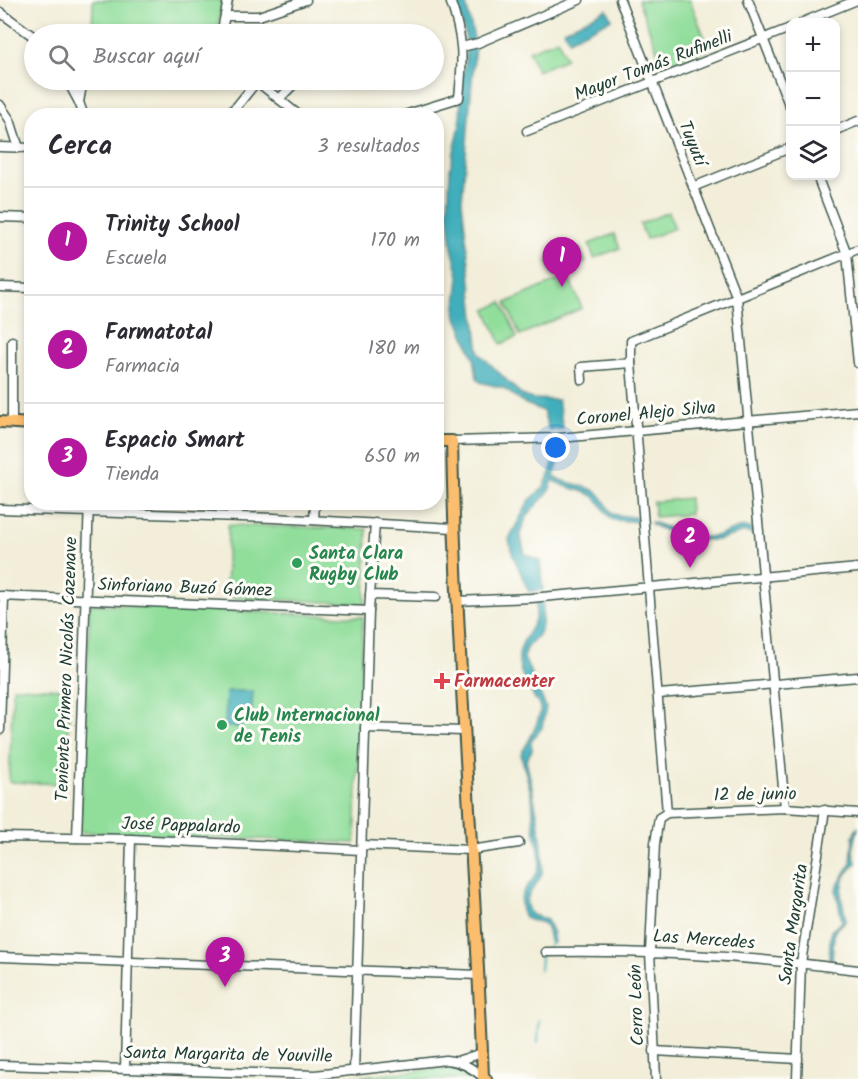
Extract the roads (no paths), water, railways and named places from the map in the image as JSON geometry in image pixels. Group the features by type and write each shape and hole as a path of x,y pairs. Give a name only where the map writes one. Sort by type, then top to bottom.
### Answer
{"main road":[{"path":"0,422 24,424"},
{"name":"Coronel Alejo Silva","path":"444,441 452,441"},
{"path":"452,441 453,528 463,731 485,1078"}],"street":[{"path":"223,24 228,0"},
{"path":"234,24 306,0"},
{"path":"426,108 459,98 463,47 450,0"},
{"path":"463,47 478,43 579,0"},
{"name":"Tuyutí","path":"620,0 737,298 785,808"},
{"path":"747,0 786,97"},
{"path":"813,18 857,0"},
{"path":"0,12 24,29"},
{"name":"Mayor Tomás Rufinelli","path":"527,131 786,30"},
{"path":"73,90 82,108"},
{"path":"80,102 82,90"},
{"path":"235,108 249,90"},
{"path":"268,90 290,108"},
{"path":"279,99 288,90"},
{"path":"0,105 10,120 19,148"},
{"path":"840,128 858,121"},
{"path":"0,147 24,148"},
{"path":"693,187 786,150"},
{"path":"819,180 847,254 858,363"},
{"path":"0,217 24,218"},
{"path":"667,813 631,341 858,249"},
{"path":"0,287 24,288"},
{"path":"12,340 12,423"},
{"path":"582,380 581,367 631,363"},
{"name":"Coronel Alejo Silva","path":"452,441 554,438 858,411"},
{"path":"0,509 24,508"},
{"name":"Teniente Primero Nicolás Cazenave","path":"77,838 88,510"},
{"path":"140,510 453,528"},
{"path":"314,520 315,510"},
{"path":"354,1071 369,611 375,523"},
{"path":"457,602 546,597 858,568"},
{"path":"370,595 436,597"},
{"path":"0,730 2,596"},
{"name":"Sinforiano Buzó Gómez","path":"2,596 369,611"},
{"path":"659,694 858,677"},
{"path":"365,728 463,731"},
{"name":"12 de junio","path":"667,813 785,808 858,813"},
{"name":"Santa Margarita","path":"797,1079 801,963 825,810"},
{"name":"Cerro León","path":"656,1079 650,952 655,843 658,823 662,815 667,813"},
{"name":"José Pappalardo","path":"0,837 131,839 361,848 471,849 519,843"},
{"path":"125,1070 126,961 131,839"},
{"name":"Las Mercedes","path":"546,952 650,952 801,963 858,970"},
{"path":"0,957 479,975"},
{"path":"654,1051 798,1059"},
{"path":"457,1062 482,1053"},
{"name":"Santa Margarita de Youville","path":"0,1065 315,1075 446,1060 457,1062"},
{"path":"457,1062 470,1067 485,1078"}],"water":[{"path":"455,0 465,0 475,42 466,44"},
{"path":"607,9 612,19 569,40 564,30"},
{"path":"475,46 462,201 479,353 522,395 532,399 558,400 563,429 549,430 543,411 524,403 503,388 480,382 477,378 474,358 455,313 459,276 452,248 448,210 450,168 460,125 461,84 466,48"},
{"path":"553,444 559,444 559,461 554,477 594,490 612,514 638,518 640,522 613,520 594,497 553,480 547,493 527,516 520,534 525,554 540,561 543,590 529,592 512,553 509,539 529,501 543,488 549,476 555,456"},
{"path":"651,522 695,537 720,535 745,527 756,531 755,535 745,532 718,540 687,540 652,525"},
{"path":"536,602 543,602 542,626 539,634 526,648 524,658 546,707 542,728 531,741 532,750 526,760 538,818 543,864 540,878 530,893 527,903 531,914 547,920 553,933 554,943 550,944 545,925 527,919 521,905 522,894 537,873 540,863 532,799 521,754 536,725 540,707 522,676 519,660 523,642 535,620"},
{"path":"226,691 253,691 252,710 242,710 242,727 225,727"},
{"path":"858,826 853,851 856,863 845,876 841,895 846,920 835,931 832,959 829,959 831,931 842,922 836,889 851,863 853,836"}],"waterway":[{"path":"540,970 541,957 551,943"},
{"path":"538,1042 539,1020"}],"place":[{"name":"Trinity School","path":"562,287"},
{"name":"Santa Clara Rugby Club","path":"297,563"},
{"name":"Farmatotal","path":"690,568"},
{"name":"Farmacenter","path":"442,681"},
{"name":"Club Internacional de Tenis","path":"222,725"},
{"name":"Espacio Smart","path":"225,987"}]}
